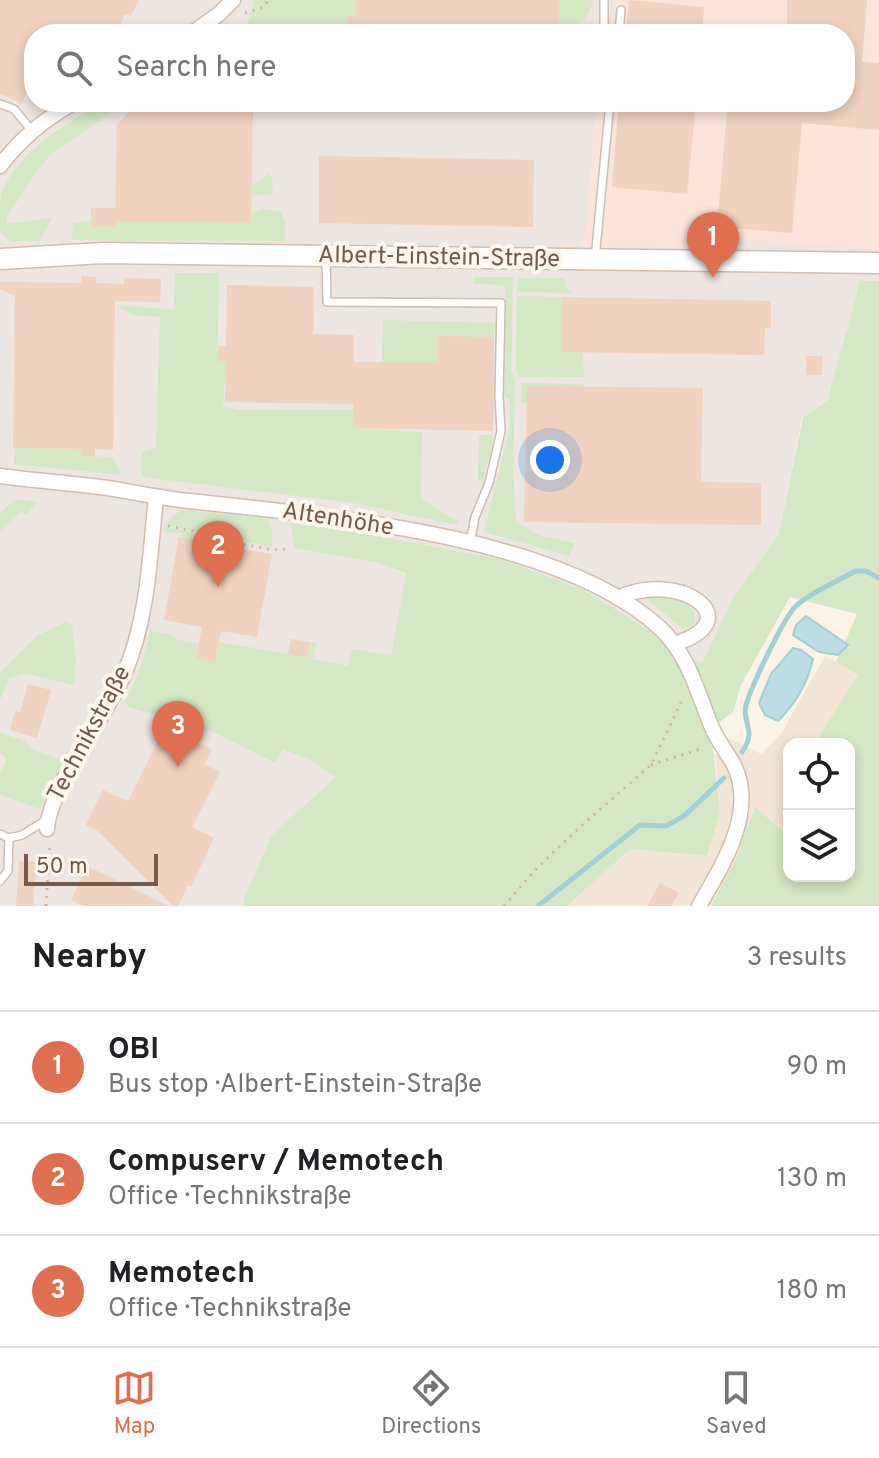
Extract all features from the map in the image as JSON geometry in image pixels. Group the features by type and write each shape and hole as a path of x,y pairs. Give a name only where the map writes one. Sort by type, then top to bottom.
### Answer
{"street":[{"path":"204,24 231,2"},
{"path":"0,166 33,132 61,112"},
{"name":"Albert-Einstein-Straße","path":"0,259 103,253 879,263"},
{"name":"Altenhöhe","path":"0,476 330,518 470,543 550,567 618,598 650,619 674,644 692,678 718,743 734,766 743,793 735,833 724,865 699,906"},
{"name":"Technikstraße","path":"48,824 78,755 108,707 130,661 140,623 156,497"},
{"path":"618,598 646,589 673,590 700,600 706,611 705,626 697,635 674,644"}],"lane":[{"path":"604,0 604,24"},
{"path":"620,24 621,10"},
{"path":"0,104 14,109 33,132"},
{"path":"595,260 609,112"},
{"path":"326,256 327,302 501,303 501,431 470,543"},
{"path":"0,834 9,838 48,824"},
{"path":"0,881 8,871 9,838"}],"path":[{"path":"231,2 239,15 264,7 268,0"},
{"path":"153,524 225,537 223,557"},
{"path":"226,541 273,550 287,549"},
{"path":"504,906 547,858 651,765 692,678"},
{"path":"651,765 718,743"},
{"path":"46,906 51,846 48,824"}],"shaded area":[{"path":"0,0 615,0 613,24 24,24 24,112 595,112 586,231 581,246 697,248 703,237 879,250 879,281 860,281 827,401 802,417 779,534 734,596 702,665 584,590 504,560 290,519 294,548 378,563 443,591 336,777 273,835 243,901 244,906 0,906"},
{"path":"615,0 879,0 879,250 702,242 697,248 581,246 586,231 595,112 855,112 855,24 613,24"},
{"path":"825,656 859,675 818,738 783,738 783,831 755,807 733,866 711,906 567,906 630,849 707,856 720,813 715,755 728,738 761,754 781,734"}],"green space":[{"path":"254,0 356,0 356,16 348,17 348,24 248,24"},
{"path":"559,0 593,0 582,22 559,24"},
{"path":"86,112 112,112 51,154 7,217 7,224 52,218 40,241 11,241 0,232 1,194 9,178 31,151"},
{"path":"268,174 272,178 273,194 252,196 252,186"},
{"path":"263,209 281,212 285,222 285,241 72,240 73,223 91,221 91,227 115,227 115,221 251,223 252,213"},
{"path":"175,273 219,273 217,360 226,361 223,406 239,410 353,410 353,428 422,432 421,499 459,522 457,525 354,503 143,477 140,466 142,452 156,448 160,317 134,315 120,309 120,305 174,310"},
{"path":"474,277 513,277 511,370 515,380 513,472 516,522 541,536 575,543 569,556 484,532 509,432 510,399 504,396 505,288 503,285 473,284"},
{"path":"518,278 564,278 566,287 572,293 517,292"},
{"path":"860,281 879,281 879,906 711,906 733,866 755,807 783,831 783,882 855,882 855,738 818,738 858,675 836,662 857,614 790,597 741,685 733,712 711,729 720,813 707,856 630,849 567,906 244,906 243,901 272,835 336,777 309,759 283,749 275,763 213,732 128,707 125,702 139,672 150,632 168,633 178,640 198,644 196,659 215,662 219,642 307,657 310,642 316,643 313,659 348,666 352,649 391,656 406,574 378,563 294,548 290,519 504,560 584,590 702,664 734,596 779,534 803,417 827,401"},
{"path":"517,296 562,297 561,352 582,353 585,377 519,377 516,370"},
{"path":"383,320 495,323 494,337 438,336 438,363 382,363"},
{"path":"521,383 583,384 583,390 568,386 527,386 527,403 521,403"},
{"path":"479,435 492,435 482,482 478,480"},
{"path":"15,448 81,449 81,456 113,457 121,475 14,464"},
{"path":"16,499 38,502 26,514 21,512 0,532 0,513"},
{"path":"183,510 267,518 272,531 272,547 165,525"},
{"path":"165,527 219,537 218,544 182,538 182,533 163,532"},
{"path":"646,598 666,598 685,603 695,612 695,622 683,629"},
{"path":"66,622 72,625 76,658 74,685 24,673 9,678 0,700 0,673 38,635"},
{"path":"0,733 26,741 31,749 64,761 40,809 0,795 0,773 6,763 0,753"}],"water":[{"path":"806,616 848,645 838,655 819,652 793,635 796,625"},
{"path":"793,648 813,659 800,692 778,721 765,715 759,703 771,674"}],"building":[{"path":"0,0 139,0 131,16 125,14 120,24 24,24 24,98 22,103 0,94"},
{"path":"356,0 559,0 559,24 348,24 348,16 356,16"},
{"path":"629,0 704,7 703,24 627,24"},
{"path":"787,0 867,0 862,62 879,63 879,130 802,123 792,233 717,227 727,112 855,112 855,24 787,24"},
{"path":"129,112 253,112 251,223 115,221 117,125"},
{"path":"618,112 695,112 687,194 612,187"},
{"path":"319,156 534,160 533,227 319,223"},
{"path":"91,208 116,208 115,227 91,227"},
{"path":"81,276 96,277 96,283 124,284 124,278 161,279 160,302 115,301 113,450 95,449 95,456 81,456 81,449 13,448 15,296 0,289 0,282 82,283"},
{"path":"227,285 314,287 313,334 354,335 354,362 438,363 438,336 494,337 493,431 353,428 353,404 225,402 226,361 217,361 218,346 226,346"},
{"path":"562,297 771,301 771,328 765,328 764,355 561,352"},
{"path":"806,356 823,356 822,375 806,375"},
{"path":"527,386 703,388 701,482 761,483 761,525 524,522"},
{"path":"179,537 272,554 257,637 221,631 215,662 196,659 202,627 164,620"},
{"path":"291,639 310,642 307,658 288,654"},
{"path":"28,684 51,690 37,738 10,730 15,711 20,712"},
{"path":"165,727 212,750 205,764 220,772 192,827 214,838 191,887 188,885 178,906 173,906 98,831 86,825 103,790 128,801"},
{"path":"19,861 36,862 33,906 16,906"},
{"path":"87,866 169,906 84,906 71,900"},
{"path":"660,883 679,893 671,906 647,906"}],"waterway":[{"path":"742,752 749,737 745,711 749,696 768,653 796,606 855,571 866,571 879,578"},
{"path":"538,906 640,825 666,826 684,816 724,778"}],"place":[{"name":"OBI","path":"713,278"},
{"name":"Compuserv / Memotech","path":"218,587"},
{"name":"Memotech","path":"178,767"}]}
